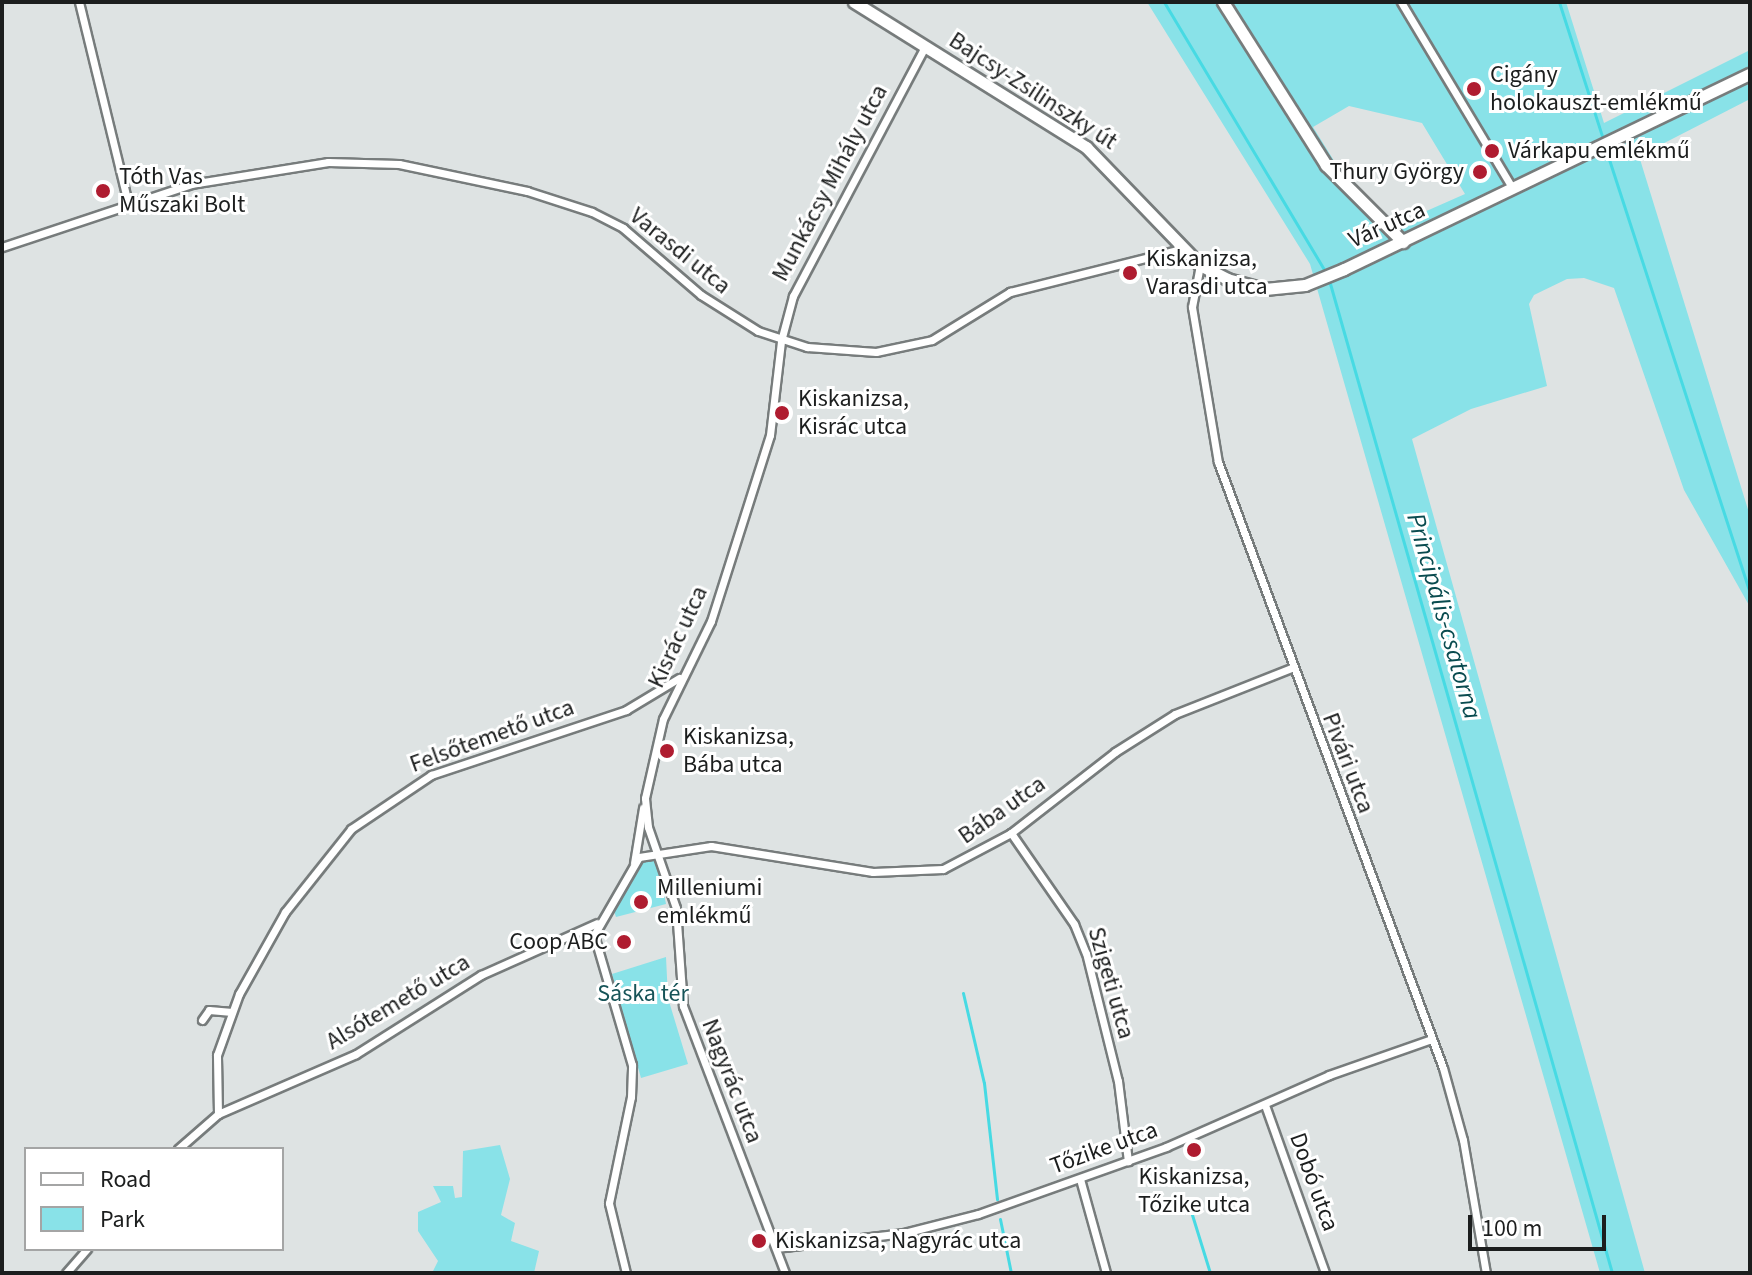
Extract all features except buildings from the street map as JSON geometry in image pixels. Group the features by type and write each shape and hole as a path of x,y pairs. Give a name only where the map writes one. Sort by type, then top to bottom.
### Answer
{"main road":[{"name":"Bajcsy-Zsilinszky út","path":"854,2 1094,153 1181,249 1200,265 1253,288 1315,281 1344,269"},
{"path":"1223,2 1326,165 1403,242"},
{"name":"Vár utca","path":"1344,269 1514,191 1750,74"}],"street":[{"path":"79,2 128,203"},
{"path":"1401,2 1514,191"},
{"name":"Munkácsy Mihály utca","path":"781,341 814,249 925,47"},
{"name":"Varasdi utca","path":"2,248 191,184 328,162 373,161 430,169 527,191 605,218 724,312 781,341 852,352 909,348 944,334 1010,292 1181,249"},
{"name":"Pivári utca","path":"1200,265 1192,299 1207,420 1291,668 1432,1039 1463,1140 1486,1273"},
{"name":"Kisrác utca","path":"659,851 648,827 645,798 663,719 711,621 770,435 781,341"},
{"name":"Bába utca","path":"659,851 720,846 904,874 955,865 1011,833 1115,752 1175,714 1291,668"},
{"name":"Felsőtemető utca","path":"218,1114 215,1069 232,1012 268,937 307,882 351,829 385,803 431,775 626,710 684,674"},
{"path":"626,1273 609,1203 631,1097 632,1065 594,943 597,923 617,898 633,865 645,798"},
{"name":"Szigeti utca","path":"1011,833 1074,924 1086,953 1121,1096 1128,1161"},
{"path":"633,865 644,853 659,851"},
{"name":"Nagyrác utca","path":"659,851 676,908 683,1006 785,1273"},
{"name":"Alsótemető utca","path":"180,1147 218,1114 356,1054 481,975 597,923"},
{"path":"202,1020 209,1010 232,1012"},
{"name":"Tőzike utca","path":"776,1248 934,1226 1128,1161 1265,1105 1329,1075 1432,1039"},
{"name":"Dobó utca","path":"1265,1105 1325,1273"},
{"path":"1080,1179 1106,1273"},
{"path":"66,1273 85,1251"}],"green space":[{"path":"1147,2 1566,2 1604,123 1750,50 1750,99 1639,156 1750,516 1750,607 1684,490 1614,288 1584,278 1567,279 1534,295 1529,304 1547,386 1471,409 1412,439 1645,1273 1600,1273 1310,264","holes":["1349,106 1422,123 1465,194 1397,224 1341,172 1313,127"]},
{"name":"Sáska tér","path":"657,859 666,904 616,917 614,911 641,861"},
{"name":"Sáska tér","path":"666,957 668,998 688,1064 641,1078 612,974"},
{"path":"500,1145 510,1179 501,1215 515,1223 511,1241 539,1251 534,1273 432,1273 438,1261 418,1231 418,1212 441,1202 433,1186 453,1186 455,1198 462,1197 463,1151"}],"waterway":[{"name":"Principális-csatorna","path":"1164,2 1326,273"},
{"path":"1559,2 1603,139"},
{"path":"1605,147 1750,593"},
{"name":"Principális-csatorna","path":"1329,280 1612,1273"},
{"path":"963,993 984,1083 997,1199"},
{"path":"1189,1205 1210,1273"},
{"path":"1000,1219 1011,1273"}],"place":[{"name":"Cigány holokauszt-emlékmű","path":"1474,89"},
{"name":"Várkapu emlékmű","path":"1492,151"},
{"name":"Thury György","path":"1480,172"},
{"name":"Tóth Vas Műszaki Bolt","path":"103,191"},
{"name":"Kiskanizsa, Varasdi utca","path":"1130,273"},
{"name":"Kiskanizsa, Kisrác utca","path":"782,413"},
{"name":"Kiskanizsa, Bába utca","path":"667,751"},
{"name":"Milleniumi emlékmű","path":"641,902"},
{"name":"Coop ABC","path":"624,942"},
{"name":"Kiskanizsa, Tőzike utca","path":"1194,1150"},
{"name":"Kiskanizsa, Nagyrác utca","path":"759,1241"}]}
